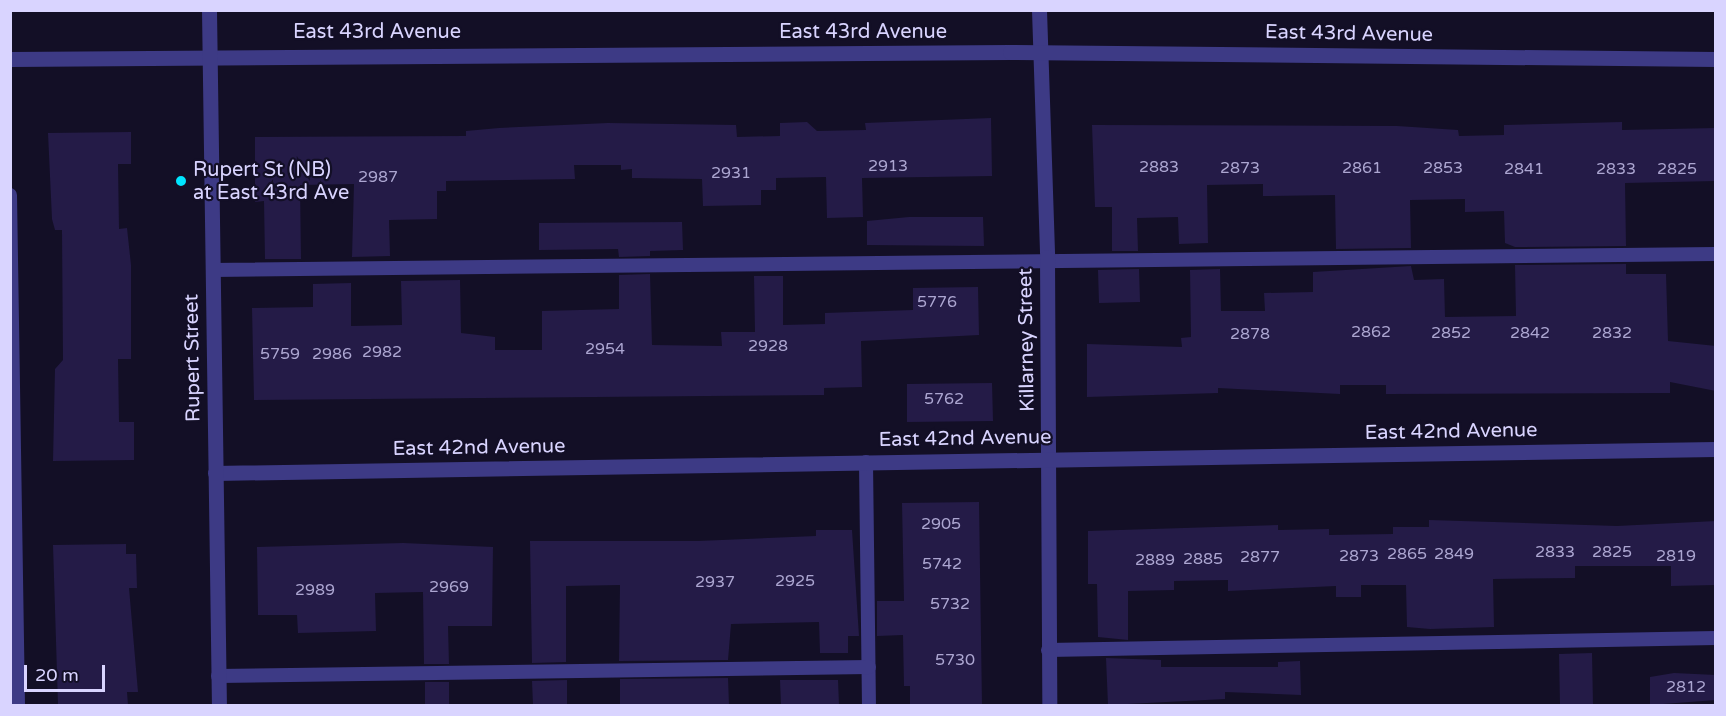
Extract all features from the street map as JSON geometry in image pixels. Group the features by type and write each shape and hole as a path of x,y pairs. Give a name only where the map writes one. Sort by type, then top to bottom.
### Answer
{"street":[{"name":"Rupert Street","path":"208,10 219,705"},
{"name":"Killarney Street","path":"1039,10 1047,257 1049,705"},
{"name":"East 43rd Avenue","path":"10,59 209,54 1041,53 1716,59"},
{"name":"East 42nd Avenue","path":"215,473 1716,449"}],"lane":[{"path":"10,195 18,705"},
{"path":"213,270 1047,257 1716,254"},
{"path":"866,462 869,705"},
{"path":"1048,650 1716,638"},
{"path":"218,676 869,667"}],"building":[{"path":"991,118 992,176 862,178 863,217 827,218 826,177 776,178 776,190 761,190 761,205 703,206 702,179 632,178 632,169 621,170 621,165 574,165 575,179 446,181 446,191 437,191 437,219 389,220 390,256 352,257 354,184 300,185 301,259 265,259 264,201 255,202 255,137 466,136 466,131 608,123 736,125 737,137 780,136 780,123 807,122 817,131 866,130 865,123"},
{"path":"1622,122 1622,130 1716,128 1716,181 1625,183 1626,246 1515,247 1505,243 1504,211 1465,212 1465,199 1410,200 1411,248 1336,249 1335,195 1263,196 1263,184 1207,185 1208,243 1179,244 1178,217 1137,218 1138,251 1112,251 1112,207 1095,207 1092,125 1397,126 1458,130 1459,136 1504,135 1504,125"},
{"path":"131,132 131,164 118,164 119,229 127,228 131,265 131,359 118,359 119,422 134,422 134,460 53,461 55,369 63,360 62,230 55,230 52,219 48,133"},
{"path":"909,217 983,217 984,246 867,245 867,221"},
{"path":"682,222 683,250 650,251 650,256 619,257 618,249 539,250 539,223"},
{"path":"1626,264 1626,274 1666,274 1668,341 1716,346 1716,391 1670,382 1670,393 1386,394 1386,385 1340,385 1340,394 1218,388 1218,393 1087,397 1087,344 1182,347 1181,338 1191,337 1190,270 1220,269 1221,311 1265,311 1264,293 1313,292 1313,272 1411,266 1414,280 1444,279 1445,317 1516,316 1515,265"},
{"path":"1139,269 1140,302 1099,303 1098,270"},
{"path":"650,274 652,345 722,346 721,332 755,332 754,276 783,276 783,325 825,324 825,313 913,310 913,288 978,287 979,335 861,341 862,387 824,388 824,395 254,400 252,308 313,307 313,284 351,283 351,326 402,325 401,281 460,280 461,333 495,337 495,350 542,350 542,311 619,309 619,275"},
{"path":"992,383 993,421 907,422 907,384"},
{"path":"979,502 982,705 910,705 910,686 904,686 903,635 877,636 877,601 904,601 902,503"},
{"path":"1429,520 1617,526 1716,521 1716,585 1671,586 1671,566 1575,566 1575,578 1493,579 1494,627 1430,629 1407,627 1406,585 1361,585 1361,597 1336,597 1336,586 1228,591 1228,580 1174,581 1174,590 1128,591 1128,640 1098,637 1097,584 1088,584 1088,531 1278,525 1278,530 1329,529 1329,535 1393,534 1393,527 1429,527"},
{"path":"816,530 852,530 859,636 848,636 848,653 820,653 819,622 731,624 728,660 619,661 620,585 566,586 566,662 532,663 530,541 698,541 816,536"},
{"path":"403,543 493,547 492,626 448,626 449,664 424,664 423,592 375,593 376,631 298,633 297,615 258,615 257,547"},
{"path":"126,544 126,554 136,554 137,588 129,588 138,692 127,692 128,705 58,705 53,545"},
{"path":"1592,653 1593,705 1560,705 1559,654"},
{"path":"1106,658 1161,660 1161,667 1278,667 1278,662 1300,661 1301,695 1225,692 1225,699 1108,705"},
{"path":"1674,673 1716,675 1716,700 1650,705 1650,677"},
{"path":"728,678 729,705 620,705 620,679"},
{"path":"567,680 567,705 533,705 532,681"},
{"path":"780,680 838,680 839,705 781,705"},
{"path":"425,682 449,682 449,705 425,705"}],"place":[{"name":"Rupert St (NB) at East 43rd Ave","path":"181,181"}]}
